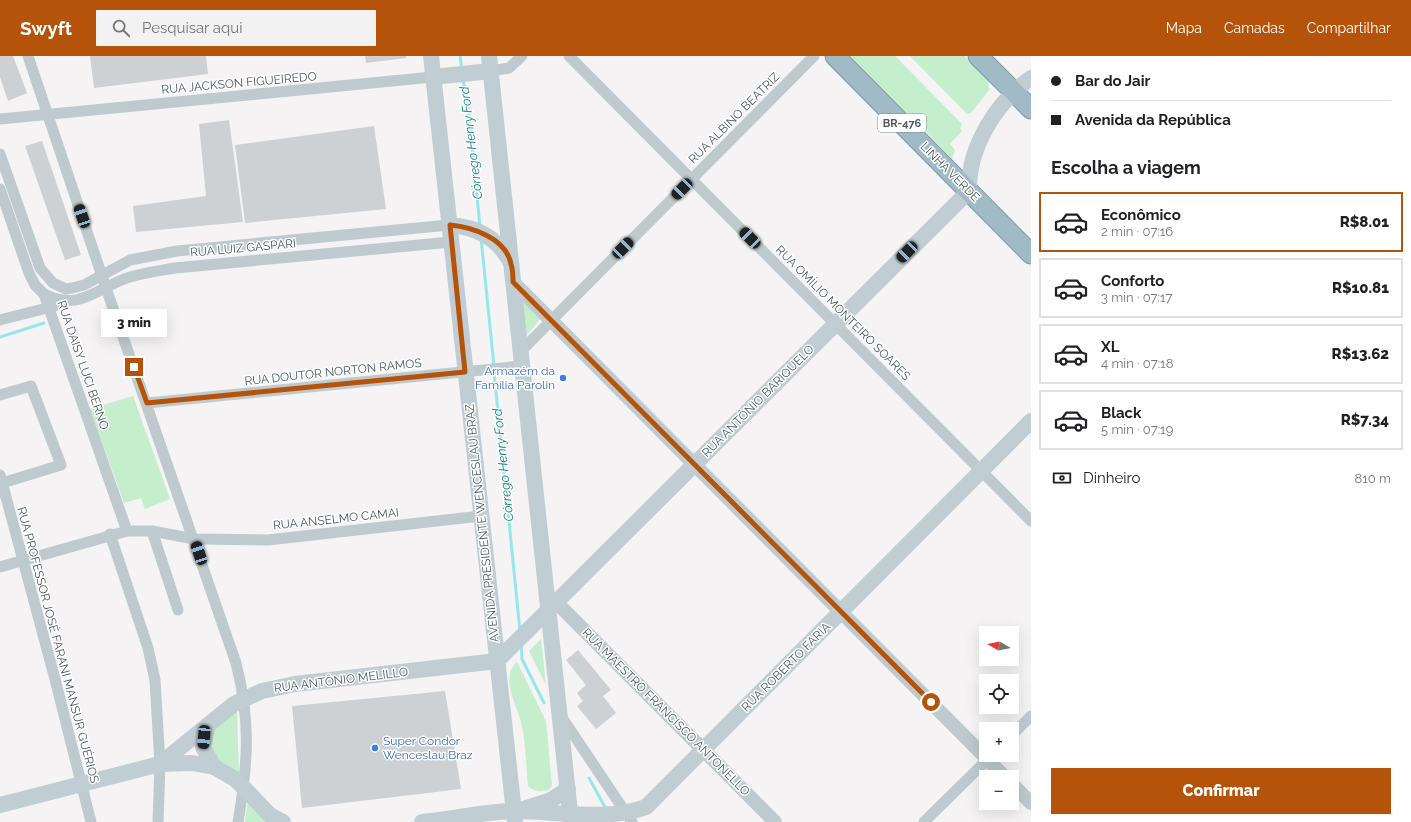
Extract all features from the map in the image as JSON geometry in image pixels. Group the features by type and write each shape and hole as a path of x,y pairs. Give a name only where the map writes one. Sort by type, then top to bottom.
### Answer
{"highway":[{"name":"LINHA VERDE","path":"835,56 1031,254"},
{"path":"978,56 1031,109"}],"main road":[{"name":"AVENIDA PRESIDENTE WENCESLAU BRAZ","path":"431,56 438,77 453,226 451,242 470,371 481,516 514,817"},
{"path":"438,77 487,66 507,256 513,282 522,359 547,611 571,819"},
{"path":"968,191 970,166 981,137 999,109 1014,92 1031,78"},
{"name":"RUA ANTÔNIO BARIQUELO","path":"497,661 968,191"},
{"path":"453,226 474,229 490,237 507,256"},
{"name":"RUA ROBERTO FARIA","path":"514,817 601,821 630,819 646,807 1031,421"},
{"name":"RUA ANTÔNIO MELILLO","path":"160,764 244,698 277,687 497,661"},
{"path":"208,725 203,747 214,767"},
{"path":"0,805 160,764 192,763 214,767 225,772 244,786 263,808 283,822"},
{"path":"422,822 514,817 551,800 568,789"}],"street":[{"path":"28,56 106,288 229,638 244,698 247,746 244,786 238,822"},
{"path":"487,66 509,68 522,56"},
{"name":"RUA OMÍLIO MONTEIRO SOARES","path":"569,56 1031,521"},
{"name":"RUA ALBINO BEATRIZ","path":"522,359 551,320 814,56"},
{"name":"RUA JACKSON FIGUEIREDO","path":"0,119 438,77"},
{"name":"RUA LUIZ GASPARI","path":"0,154 37,260 44,275 53,283 66,288 84,285 130,260 178,251 453,226"},
{"name":"RUA DAISY LUCI BERNO","path":"0,189 29,274 35,285 44,294 49,307 127,530"},
{"name":"RUA LUIZ GASPARI","path":"0,320 81,300 135,276 175,268 451,242"},
{"path":"513,282 841,612 979,746"},
{"path":"44,294 69,302"},
{"name":"RUA DOUTOR NORTON RAMOS","path":"147,403 506,367 522,359"},
{"path":"0,395 31,386 61,465 1,479"},
{"name":"RUA PROFESSOR JOSÉ FARANI MANSUR GUÉRIOS","path":"1,479 55,679 74,761 82,784 91,822"},
{"name":"RUA ANSELMO CAMAI","path":"0,567 127,530 152,531 194,539 268,540 481,516"},
{"path":"152,531 178,610"},
{"path":"110,534 152,663 160,764 158,822"},
{"name":"RUA MAESTRO FRANCISCO ANTONELLO","path":"547,611 703,750 775,822"},
{"path":"560,714 630,819"},
{"path":"1019,728 1031,716"},
{"path":"924,822 985,762"},
{"path":"994,762 1000,770"},
{"path":"1019,791 1031,803"}],"green space":[{"path":"848,56 895,56 962,124 960,128 962,131 950,144 955,150 952,159 910,114 900,109"},
{"path":"910,56 965,56 989,80 988,87 990,89 971,113 967,114"},
{"path":"523,300 542,317 527,335"},
{"path":"133,396 170,499 145,509 141,498 124,503 90,409"},
{"path":"541,639 546,685 529,651"},
{"path":"517,662 546,721 552,786 549,790 538,791 528,786 523,730 509,683 512,668"},
{"path":"237,711 239,777 214,759 210,735 213,729"},
{"path":"248,801 267,822 245,822"}],"building":[{"path":"0,56 13,56 27,93 8,101 0,77"},
{"path":"90,56 206,56 208,74 94,88"},
{"path":"365,56 406,56 406,58 366,63"},
{"path":"229,120 243,222 136,232 133,206 206,196 199,124"},
{"path":"374,126 386,209 245,223 235,145"},
{"path":"42,141 81,255 65,260 25,146"},
{"path":"578,650 611,690 603,696 616,713 596,729 577,706 583,701 577,693 586,685 566,660"},
{"name":"Super Condor Wenceslau Braz","path":"445,691 461,789 302,808 292,706"}],"waterway":[{"name":"Córrego Henry Ford","path":"460,56 462,70"},
{"name":"Córrego Henry Ford","path":"463,79 469,114 480,227"},
{"name":"Córrego Henry Ford","path":"481,238 494,366"},
{"path":"0,337 44,323"},
{"name":"Córrego Henry Ford","path":"494,372 520,631"},
{"name":"Córrego Henry Ford","path":"521,644 522,659 544,703"},
{"name":"Córrego Henry Ford","path":"589,778 606,809"}],"place":[{"name":"Armazém da Família Parolin","path":"563,378"},
{"name":"Super Condor Wenceslau Braz","path":"375,748"}],"route":[{"path":"134,367 147,403 465,372 450,225 474,229 490,237 503,250 511,262 513,282 931,702"}]}
